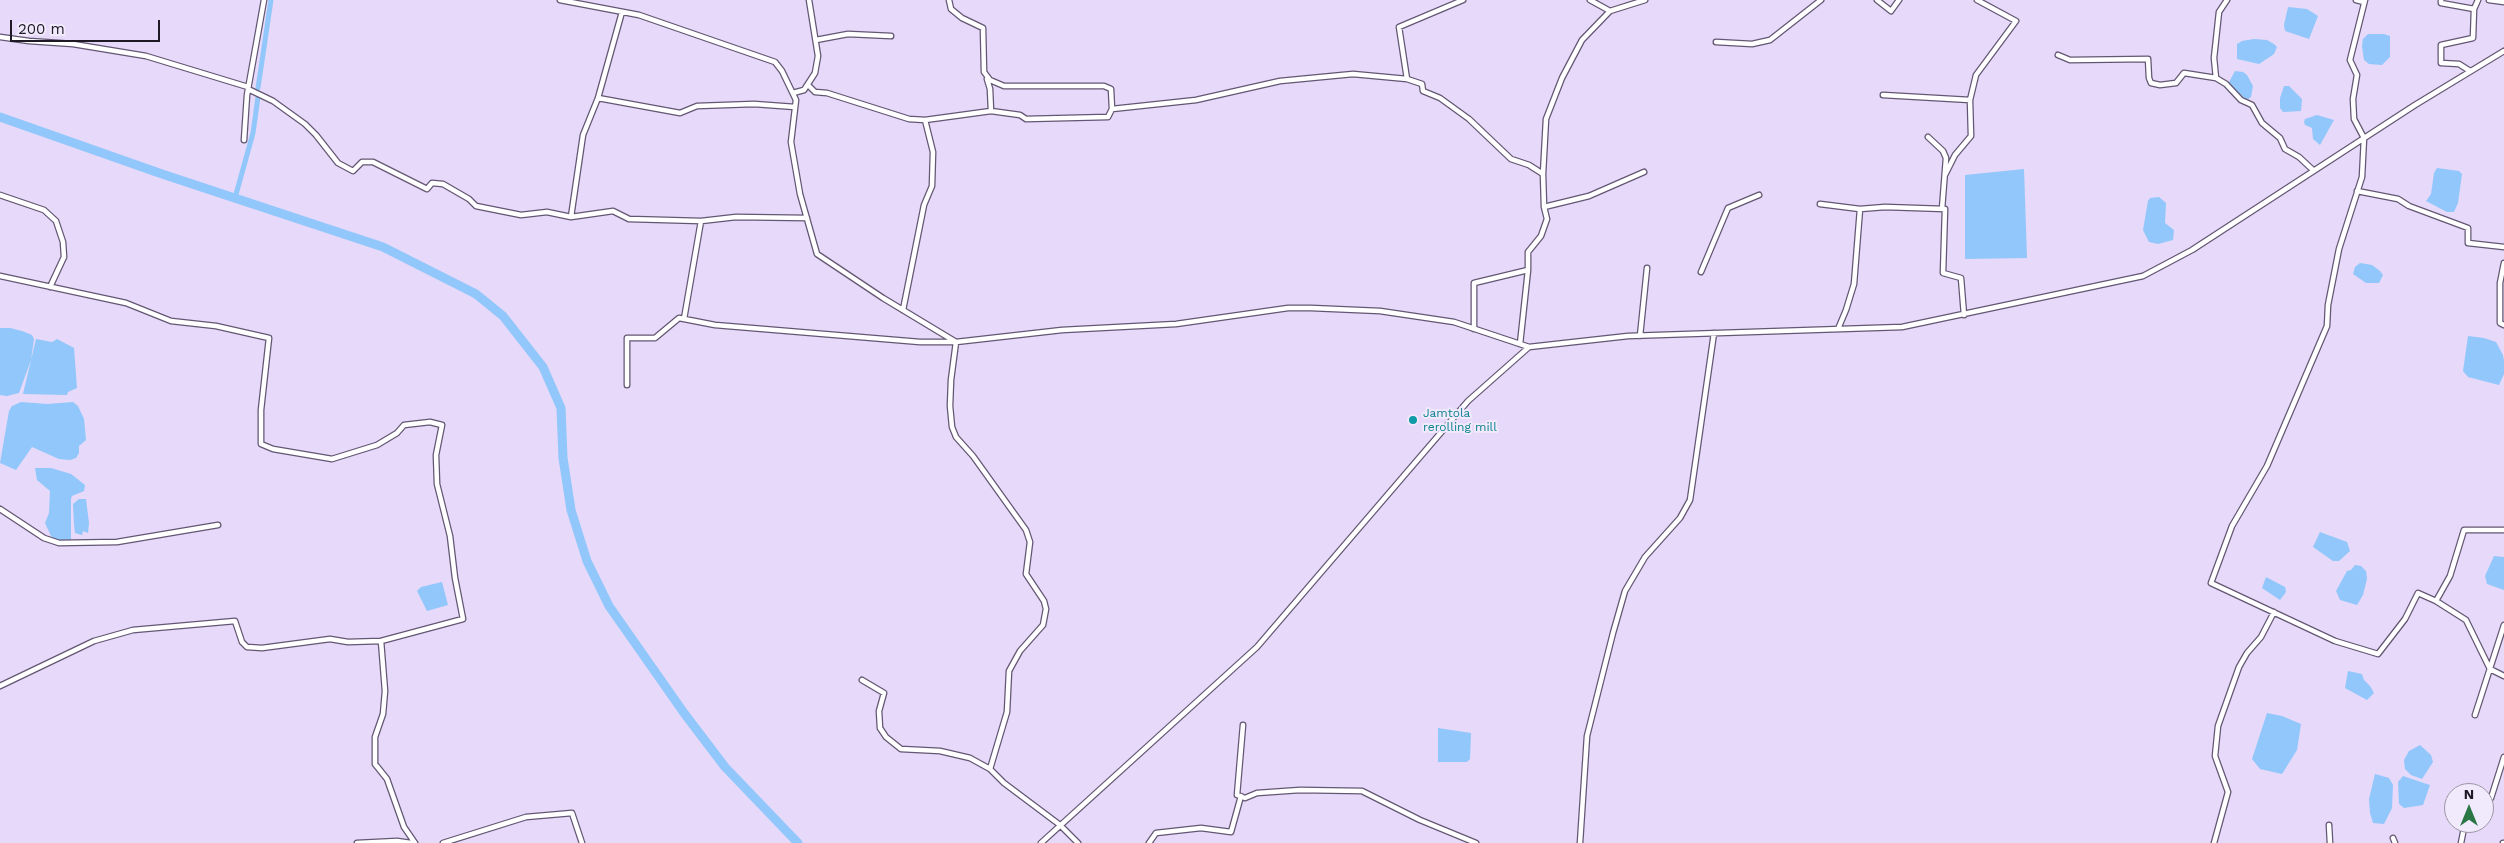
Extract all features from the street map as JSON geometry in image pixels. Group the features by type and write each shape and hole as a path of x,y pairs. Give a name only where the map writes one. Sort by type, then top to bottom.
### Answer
{"street":[{"path":"244,140 248,88 264,0"},
{"path":"560,0 639,15 775,62 782,71 796,100 791,142 807,218 817,254 956,342"},
{"path":"793,93 804,90 808,85 815,73 818,56 809,0"},
{"path":"949,0 951,9 962,18 983,28 986,75 990,90 991,111"},
{"path":"1407,79 1399,27 1462,0"},
{"path":"1590,0 1610,11"},
{"path":"1520,344 1528,270 1528,252 1541,236 1546,219 1543,174 1546,119 1562,78 1582,40 1610,11 1645,0"},
{"path":"1716,42 1752,44 1770,40 1821,0"},
{"path":"1877,0 1891,11 1899,0"},
{"path":"1945,175 1955,155 1971,136 1970,100 1976,75 2016,21 1978,0"},
{"path":"2216,78 2214,58 2220,12 2227,0"},
{"path":"2356,0 2364,1 2350,60 2357,75 2354,118 2364,138 2362,177 2339,249 2328,305 2327,326 2267,466 2232,526 2212,583 2334,641 2378,654 2405,619 2418,593 2436,601 2466,620 2490,669 2504,676"},
{"path":"2441,0 2441,3 2474,9"},
{"path":"2470,71 2459,64 2441,63 2441,45 2473,38 2474,9 2478,0"},
{"path":"2489,0 2504,2"},
{"path":"571,217 583,135 598,98 622,12"},
{"path":"816,40 848,34 891,36"},
{"path":"0,37 29,42 73,44 146,56 248,88 259,92 305,124 338,163 353,171 362,162 373,162 427,189 432,183 443,184 469,199 476,206 521,215 548,212 571,217 613,211 629,219 702,222 736,217 807,218"},
{"path":"627,385 627,338 655,338 679,318 715,325 920,342 956,342 1062,330 1176,324 1288,308 1380,311 1454,322 1528,347 1640,336 1902,327 1964,316 2149,274 2192,250 2313,170 2504,51"},
{"path":"2058,56 2070,60 2148,59 2151,83 2160,85 2176,83 2184,73 2216,78 2226,84 2241,100 2252,105 2262,124 2280,138 2285,149 2299,156 2313,170"},
{"path":"1112,110 1196,100 1280,80 1353,74 1407,79 1422,84 1423,92 1440,98 1469,119 1511,159 1529,165 1543,174"},
{"path":"808,85 815,92 827,93 909,119 925,120 991,111 1020,115 1026,119 1108,117 1112,110 1111,89 1104,86 1004,86 990,80 986,75"},
{"path":"1883,95 1970,100"},
{"path":"598,98 680,113 698,106 754,104 795,107"},
{"path":"903,310 924,205 932,186 933,152 925,120"},
{"path":"1928,137 1943,151 1946,158 1942,209"},
{"path":"1544,208 1589,196 1644,172"},
{"path":"2357,191 2398,199 2409,206 2468,228 2468,243 2504,247"},
{"path":"0,195 44,210 56,220 63,242 64,257 50,287"},
{"path":"1701,272 1728,208 1759,195"},
{"path":"1820,204 1860,209 1885,207 1945,209 1943,273 1962,278 1964,316"},
{"path":"1838,329 1855,281 1860,209"},
{"path":"684,319 702,222"},
{"path":"2504,263 2500,283 2500,323 2504,325"},
{"path":"1640,336 1647,268"},
{"path":"1474,329 1474,283 1528,270"},
{"path":"0,276 126,303 171,321 216,326 269,338 261,410 261,444 273,449 332,459 377,445 397,433 404,425 430,422 442,424 436,448 437,484 450,536 455,578 464,619 381,641 348,642 330,638 262,648 247,647 242,642 235,622 133,630 94,641 0,686"},
{"path":"1580,843 1587,736 1613,633 1625,591 1645,557 1680,518 1690,500 1714,333"},
{"path":"956,342 951,380 950,406 952,427 956,437 973,456 1026,530 1030,542 1026,574 1044,601 1046,609 1043,625 1020,651 1010,671 1006,712 990,769"},
{"path":"1041,843 1257,647 1468,401 1528,347"},
{"path":"0,509 44,538 59,543 124,542 218,525"},
{"path":"2436,601 2450,576 2464,530 2504,530"},
{"path":"2214,843 2228,792 2215,756 2218,726 2239,667 2247,653 2261,637 2274,612"},
{"path":"2475,715 2504,625"},
{"path":"381,641 384,691 383,714 375,737 375,764 387,780 404,827 413,843"},
{"path":"862,680 884,693 879,711 880,728 886,737 901,749 940,751 970,758 990,769 1004,783 1060,826 1078,843"},
{"path":"1242,725 1237,795 1245,798 1257,793 1300,790 1362,791 1420,820 1476,843"},
{"path":"2494,791 2504,756"},
{"path":"1149,843 1156,833 1201,828 1231,832 1241,796"},
{"path":"443,843 526,817 572,813 582,843"},
{"path":"2329,825 2330,843"},
{"path":"357,843 398,841 413,843"}],"water":[{"path":"2288,7 2307,9 2318,16 2309,39 2285,31 2284,25"},
{"path":"2368,34 2390,36 2390,57 2382,65 2369,64 2364,60 2363,39"},
{"path":"2254,39 2267,40 2274,44 2277,47 2274,54 2259,64 2237,59 2237,44"},
{"path":"2235,71 2243,72 2247,75 2253,86 2251,97 2247,100 2228,84"},
{"path":"2284,86 2289,86 2302,99 2301,111 2283,112 2280,108 2280,98"},
{"path":"2317,115 2334,120 2320,145 2313,139 2312,128 2305,125 2304,122 2305,119"},
{"path":"2437,168 2459,171 2462,174 2458,203 2454,212 2447,212 2426,201 2431,194 2434,173"},
{"path":"2024,169 2027,258 1965,259 1965,175"},
{"path":"2159,197 2166,203 2165,223 2174,230 2173,240 2158,244 2149,242 2143,230 2148,201 2150,198"},
{"path":"2360,263 2372,265 2380,271 2383,275 2379,283 2366,283 2353,274 2355,267"},
{"path":"0,328 22,331 32,335 34,339 31,360 19,393 7,396 0,395"},
{"path":"2468,336 2496,342 2504,361 2504,374 2499,385 2468,377 2463,371"},
{"path":"36,339 52,342 57,339 74,348 77,388 68,392 67,395 23,394"},
{"path":"21,402 47,404 73,402 78,406 84,419 86,440 79,446 79,453 76,458 70,460 59,459 32,447 16,470 0,463 9,411 12,406"},
{"path":"35,468 51,468 71,474 85,485 84,491 72,496 71,499 71,540 67,542 56,541 51,536 45,523 49,513 50,491 37,480"},
{"path":"79,499 86,499 89,523 88,533 83,531 82,535 75,533 74,524 73,504"},
{"path":"2320,532 2347,542 2350,551 2339,561 2333,561 2313,547"},
{"path":"2494,556 2504,557 2504,590 2487,584 2485,576"},
{"path":"2355,565 2361,566 2366,571 2367,579 2363,595 2357,605 2340,600 2336,591 2347,571 2351,570"},
{"path":"2266,577 2285,587 2286,592 2280,600 2262,588"},
{"path":"442,582 448,605 427,611 417,591 421,587"},
{"path":"2348,671 2362,674 2364,680 2370,686 2374,693 2367,700 2345,688"},
{"path":"2267,713 2282,716 2301,724 2297,750 2282,774 2260,769 2252,759"},
{"path":"1438,728 1471,733 1470,759 1467,762 1438,762"},
{"path":"2420,745 2431,755 2433,762 2422,779 2411,775 2405,769 2404,760 2409,751"},
{"path":"2375,774 2389,778 2393,785 2392,808 2384,824 2373,823 2370,813 2369,799"},
{"path":"2403,776 2430,785 2423,805 2404,808 2399,804 2398,782"}],"waterway":[{"path":"258,88 271,0"},
{"path":"235,198 253,133 258,97"},
{"path":"0,117 162,174 383,247 476,294 503,316 543,367 561,408 563,458 571,510 587,561 609,606 684,713 725,767 798,843"}],"place":[{"name":"Jamtola rerolling mill","path":"1413,420"}]}
